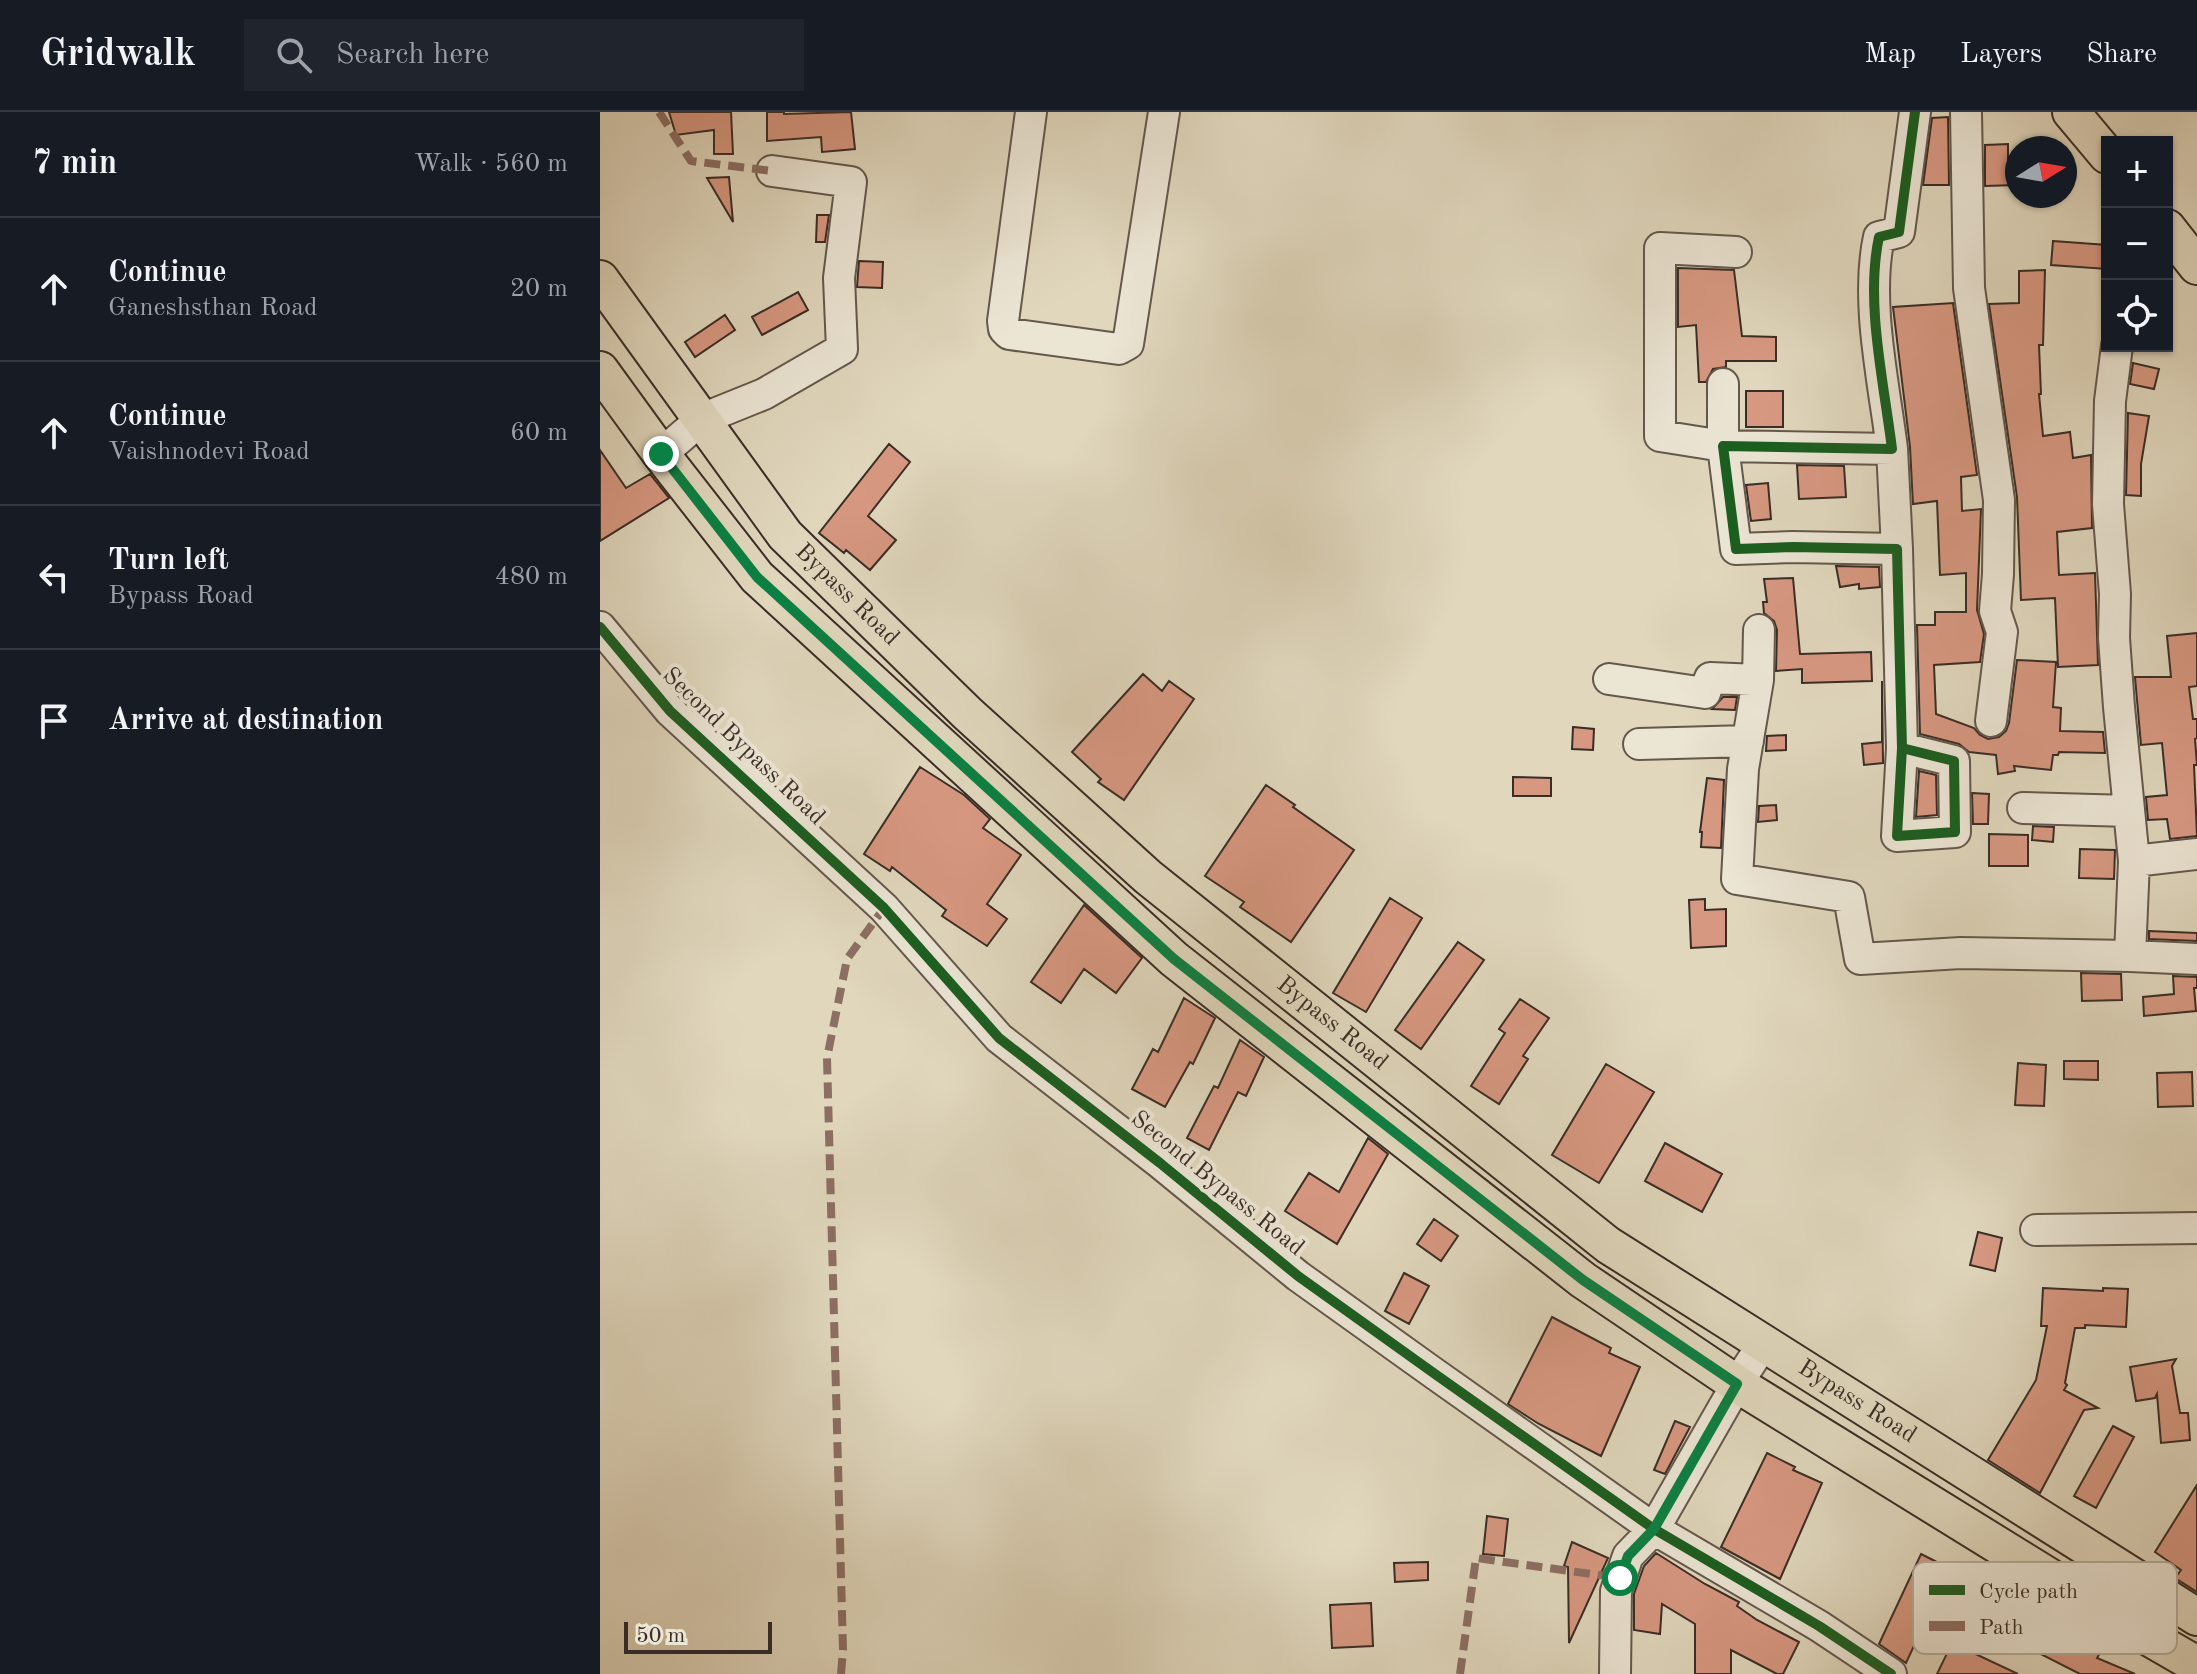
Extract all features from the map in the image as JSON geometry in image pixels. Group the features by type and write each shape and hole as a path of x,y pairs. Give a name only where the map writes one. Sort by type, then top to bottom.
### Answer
{"main road":[{"path":"2071,112 2101,148"},
{"path":"2173,236 2197,266"},
{"name":"Bypass Road","path":"600,279 785,535 967,713 1148,877 1608,1245 2110,1562"},
{"name":"Bypass Road","path":"600,370 757,577 1174,959 1583,1280 1737,1384 2025,1562"},
{"path":"1174,959 1201,919"},
{"path":"1583,1280 1608,1245"},
{"name":"Bypass Road","path":"2177,1604 2197,1617"},
{"name":"Bypass Road","path":"2177,1653 2197,1665"}],"street":[{"path":"1031,112 1004,329 1009,334 1119,349 1128,344 1164,112"},
{"path":"1902,748 1892,449 1877,319 1874,261 1879,237 1899,232 1915,112"},
{"path":"1966,112 1969,288 1999,500 1995,611 2002,632 1991,721"},
{"path":"661,454 702,419 764,394 842,349 839,278 851,182 772,171"},
{"path":"1736,252 1660,248 1660,436 1723,446 1892,449"},
{"path":"2116,352 2110,401 2108,504 2119,707 2134,861 2130,956"},
{"path":"1723,384 1723,446 1736,549 1897,549"},
{"name":"Second Bypass Road","path":"600,627 670,711 884,908 999,1038 1160,1163 1298,1276 1654,1529 1819,1626 1891,1674"},
{"path":"1759,630 1758,680 1743,769 1737,879 1849,897 1860,959 1961,953 2197,959"},
{"path":"1609,679 1705,693 1710,678 1758,680"},
{"path":"1639,744 1748,741"},
{"path":"2023,808 2129,811"},
{"path":"2134,861 2197,854"},
{"path":"2036,1230 2197,1228"},
{"path":"1615,1674 1616,1591 1628,1556 1654,1529 1763,1344"}],"building":[{"path":"669,112 731,112 733,154 714,154 714,130 676,135"},
{"path":"767,112 851,112 855,149 822,152 821,137 767,141"},
{"path":"1948,117 1949,185 1923,185 1932,118"},
{"path":"2005,144 2005,185 1985,186 1985,145"},
{"path":"729,177 733,222 707,178"},
{"path":"817,215 829,215 825,242 816,242"},
{"path":"2053,241 2101,245 2101,269 2051,265"},
{"path":"859,261 883,262 882,288 857,287"},
{"path":"1678,268 1734,270 1742,336 1776,337 1776,361 1726,361 1726,367 1713,369 1706,382 1699,382 1696,325 1678,327"},
{"path":"2045,270 2043,345 2039,345 2043,436 2070,432 2073,458 2091,455 2092,528 2057,532 2059,575 2095,573 2098,665 2058,667 2055,598 2021,600 2017,497 1989,304 2019,303 2019,271"},
{"path":"798,292 808,310 762,335 752,317"},
{"path":"1953,303 1977,475 1961,477 1962,511 1981,509 1977,610 1984,634 1980,662 1934,665 1936,714 1974,728 1988,739 1999,737 2009,723 2017,660 2056,662 2053,707 2061,708 2060,731 2103,732 2105,753 2059,752 2053,755 2051,770 2014,766 2015,771 1998,774 1996,755 1969,752 1959,744 1920,734 1917,625 1935,625 1935,612 1966,612 1966,573 1940,575 1937,501 1913,504 1910,447 1893,307"},
{"path":"725,315 735,330 695,357 685,342"},
{"path":"2133,363 2159,369 2154,389 2130,384"},
{"path":"1746,391 1783,391 1783,427 1746,427"},
{"path":"2128,413 2149,416 2141,464 2141,496 2126,495"},
{"path":"889,444 910,462 868,516 896,540 870,570 819,533"},
{"path":"600,450 626,488 650,474 669,498 600,541"},
{"path":"1797,465 1844,466 1846,497 1799,499"},
{"path":"1768,483 1771,519 1751,521 1746,485"},
{"path":"1836,566 1879,567 1880,587 1859,589 1859,584 1840,587"},
{"path":"1793,578 1800,654 1871,652 1872,681 1802,683 1802,669 1776,671 1777,630 1774,621 1764,613 1763,602 1767,602 1764,579"},
{"path":"2197,633 2197,686 2189,687 2193,719 2197,719 2197,765 2194,765 2197,836 2170,839 2167,819 2148,820 2146,797 2167,795 2162,743 2141,745 2135,677 2171,677 2167,636"},
{"path":"1143,674 1162,691 1169,681 1194,699 1124,800 1098,782 1101,779 1072,752"},
{"path":"1882,681 1883,763 1864,765 1862,744 1882,742"},
{"path":"1723,697 1737,697 1735,710 1712,709"},
{"path":"1573,727 1594,729 1593,750 1572,749"},
{"path":"1786,735 1786,750 1766,751 1767,736"},
{"path":"920,767 964,795 990,819 983,828 1021,855 987,904 1007,919 987,946 942,916 946,910 892,867 890,871 864,854"},
{"path":"1919,771 1936,775 1937,815 1916,817"},
{"path":"1513,777 1551,778 1551,796 1513,796"},
{"path":"1707,778 1724,780 1721,848 1701,847"},
{"path":"1266,785 1354,850 1291,942 1240,907 1244,902 1205,876"},
{"path":"1972,793 1989,794 1988,824 1973,824"},
{"path":"1776,805 1777,820 1758,822 1759,806"},
{"path":"2033,826 2054,827 2053,842 2032,840"},
{"path":"1989,834 2028,835 2028,866 1989,866"},
{"path":"2080,849 2115,850 2114,879 2079,878"},
{"path":"1390,898 1422,918 1366,1012 1333,993"},
{"path":"1705,899 1705,910 1726,909 1726,946 1691,948 1689,900"},
{"path":"1084,905 1142,958 1116,993 1084,969 1061,1003 1031,982"},
{"path":"2149,931 2197,933 2197,941 2149,939"},
{"path":"1458,942 1484,960 1421,1049 1395,1030"},
{"path":"2081,973 2121,974 2122,1000 2082,1001"},
{"path":"2173,976 2197,977 2197,988 2194,988 2196,1011 2144,1016 2143,997 2174,994"},
{"path":"1184,998 1215,1018 1193,1064 1190,1062 1165,1107 1132,1089 1153,1049 1158,1052"},
{"path":"1520,999 1549,1018 1523,1056 1528,1059 1499,1104 1471,1086 1505,1033 1499,1029"},
{"path":"1240,1040 1264,1057 1246,1096 1238,1092 1209,1150 1187,1138 1214,1086 1218,1088"},
{"path":"2064,1061 2098,1061 2098,1080 2064,1079"},
{"path":"2018,1063 2046,1065 2044,1106 2015,1105"},
{"path":"1606,1064 1654,1092 1599,1183 1552,1155"},
{"path":"2192,1072 2193,1106 2158,1107 2157,1073"},
{"path":"1368,1138 1388,1154 1337,1244 1285,1211 1309,1173 1339,1192"},
{"path":"1665,1143 1722,1174 1702,1212 1645,1181"},
{"path":"1434,1219 1458,1236 1441,1261 1417,1244"},
{"path":"1978,1232 2002,1238 1995,1271 1970,1265"},
{"path":"1404,1273 1429,1286 1409,1324 1385,1311"},
{"path":"2043,1288 2128,1289 2126,1327 2085,1325 2085,1328 2075,1328 2064,1390 2098,1408 2084,1410 2040,1493 1988,1460 2036,1380 2047,1326 2041,1326"},
{"path":"1552,1317 1611,1348 1609,1353 1640,1367 1601,1456 1508,1404"},
{"path":"2176,1359 2172,1366 2180,1413 2188,1413 2190,1440 2161,1443 2157,1394 2155,1398 2136,1401 2130,1367"},
{"path":"1675,1421 1690,1427 1665,1474 1654,1470"},
{"path":"2113,1426 2134,1437 2096,1508 2074,1496"},
{"path":"1767,1453 1795,1467 1793,1470 1822,1483 1780,1579 1721,1547"},
{"path":"2197,1485 2197,1592 2177,1579 2181,1570 2177,1562 2169,1562 2155,1552"},
{"path":"1487,1516 1508,1519 1504,1556 1483,1554"},
{"path":"1572,1542 1608,1558 1569,1643 1568,1567 1564,1566"},
{"path":"1656,1553 1739,1602 1737,1606 1757,1620 1799,1642 1783,1674 1777,1674 1731,1650 1731,1674 1695,1674 1695,1624 1662,1604 1660,1634 1634,1630 1634,1594 1644,1566"},
{"path":"1921,1554 1937,1562 1917,1562"},
{"path":"1428,1562 1428,1580 1395,1582 1394,1563"},
{"path":"1913,1571 1913,1648 1906,1663 1879,1644"},
{"path":"1371,1603 1373,1646 1332,1648 1330,1605"},
{"path":"1947,1654 1975,1654 2018,1674 1937,1674"},
{"path":"2041,1654 2099,1654 2097,1658 2135,1674 2080,1674"}],"marked path":[{"path":"659,112 691,161 772,171"},
{"path":"841,1674 843,1650 827,1058 847,959 884,908"},
{"path":"1460,1674 1476,1558 1620,1578"}],"cycle path":[{"path":"1902,748 1954,761 1955,832 1897,836 1902,748 1897,549 1736,549 1723,446 1892,449 1877,343 1875,262 1879,237 1899,232 1915,112"},
{"path":"600,627 670,711 884,908 999,1038 1160,1163 1298,1276 1435,1374 1654,1529 1819,1626 1891,1674"}],"route":[{"path":"661,454 757,577 1174,959 1583,1280 1737,1384 1654,1529 1628,1556 1620,1578"}]}
